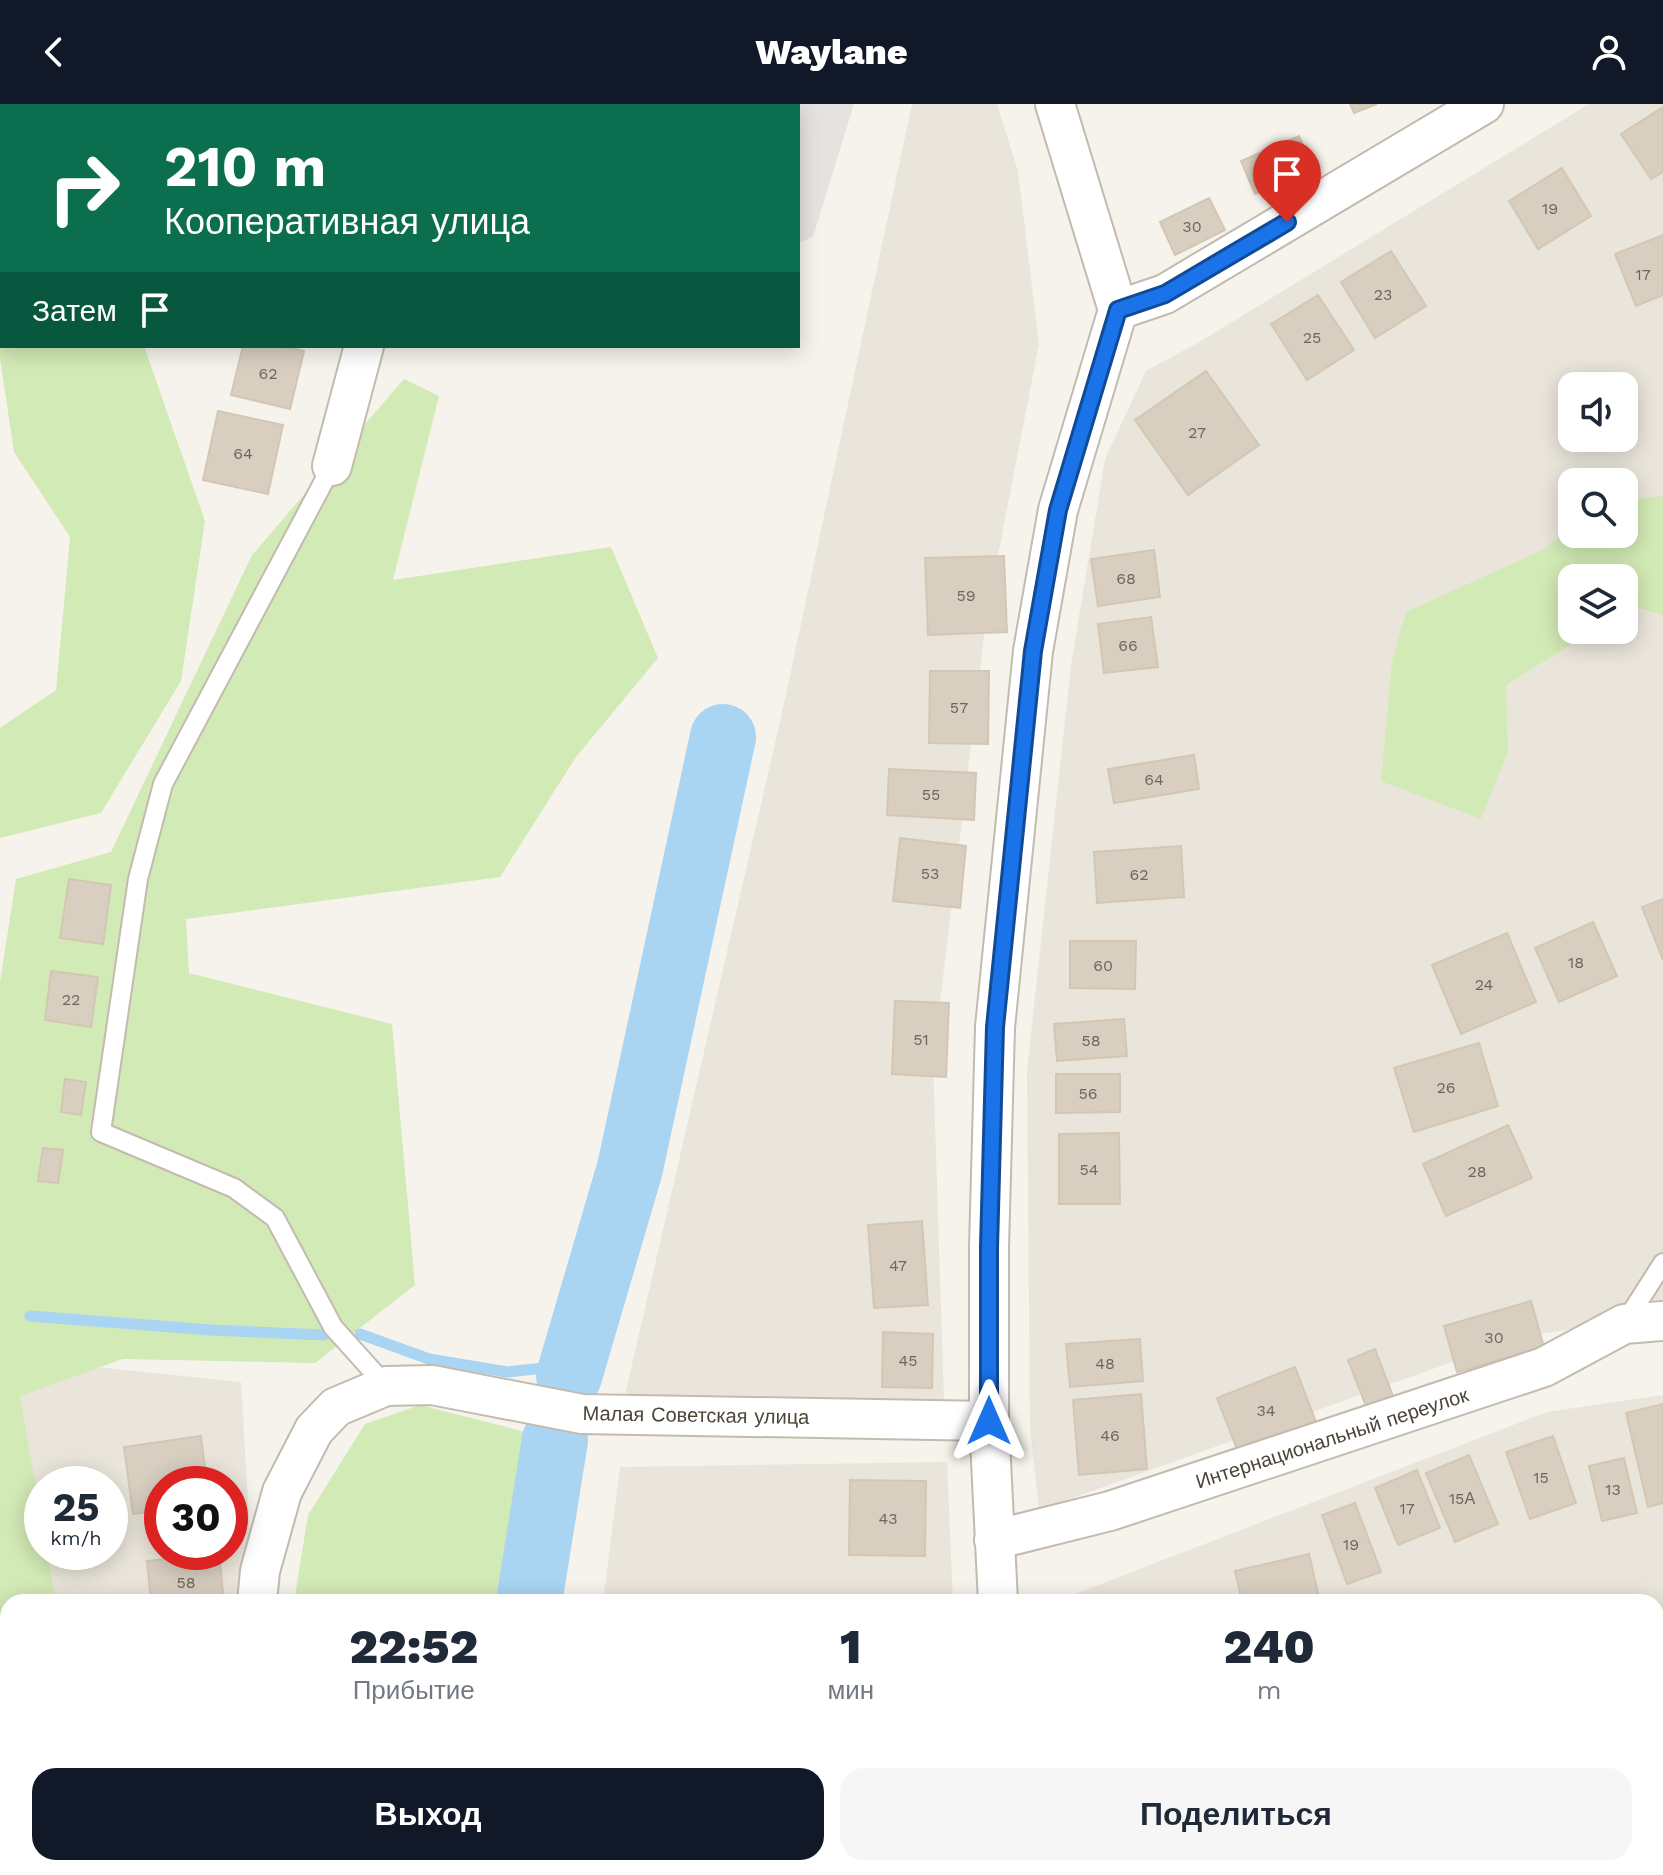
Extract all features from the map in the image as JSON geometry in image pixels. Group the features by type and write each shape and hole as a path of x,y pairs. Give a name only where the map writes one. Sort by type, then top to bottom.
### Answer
{"street":[{"path":"997,1594 989,1421 989,1247 995,1027 1033,651 1058,510 1118,310 1055,104"},
{"path":"1118,310 1165,294 1484,104"},
{"path":"332,466 363,348"},
{"name":"Интернациональный переулок","path":"994,1540 1110,1511 1544,1367 1624,1324 1663,1321"},
{"name":"Малая Советская улица","path":"258,1594 260,1571 282,1492 314,1430 336,1407 386,1386 432,1385 582,1414 989,1421"}],"lane":[{"path":"332,466 163,784 138,879 101,1132 234,1188 275,1218 333,1327 386,1386"},
{"path":"1624,1324 1663,1263"}],"shaded area":[{"path":"800,104 854,104 813,237 800,242"},
{"path":"912,104 997,104 1018,171 1039,344 987,612 933,1061 944,1401 625,1395 782,713"},
{"path":"1589,104 1663,104 1663,1314 1522,1337 1039,1510 1030,1430 1027,1071 1071,665 1105,459 1146,371 1201,341"},
{"path":"0,1357 241,1382 246,1466 144,1466 144,1570 248,1570 248,1500 254,1594 0,1594"},
{"path":"1663,1395 1663,1594 1075,1594 1547,1412"},
{"path":"947,1462 953,1594 604,1594 620,1467"}],"green space":[{"path":"0,348 145,348 205,521 181,681 101,813 0,838 0,728 56,690 70,537 14,452"},
{"path":"404,379 439,396 393,580 611,547 658,658 576,757 500,877 186,919 189,973 392,1024 415,1285 315,1363 123,1359 20,1396 32,1466 24,1466 24,1570 50,1570 55,1594 0,1594 0,982 16,879 111,852 252,555"},
{"path":"1663,496 1663,615 1638,609 1638,564 1558,564 1558,644 1572,644 1506,685 1508,751 1481,819 1381,781 1392,662 1406,612 1545,549 1558,538 1558,548 1638,548 1638,499"},
{"path":"420,1405 529,1433 507,1594 295,1594 308,1515 365,1424"}],"building":[{"path":"1350,104 1377,104 1354,113"},
{"path":"1663,107 1663,172 1651,179 1621,134"},
{"path":"1299,136 1314,168 1255,194 1241,161"},
{"path":"1562,168 1591,216 1538,249 1509,201"},
{"path":"1209,198 1225,230 1175,255 1160,222"},
{"path":"1663,235 1663,295 1636,306 1615,254"},
{"path":"1391,251 1426,306 1375,338 1341,282"},
{"path":"1318,295 1354,350 1307,380 1271,324"},
{"path":"243,348 304,351 290,409 231,395"},
{"path":"1206,371 1259,445 1188,495 1135,420"},
{"path":"218,411 283,425 268,494 203,480"},
{"path":"1154,550 1160,597 1098,606 1091,559"},
{"path":"1004,556 1007,632 928,635 925,558"},
{"path":"1151,617 1158,667 1104,673 1098,624"},
{"path":"930,671 989,671 988,744 929,743"},
{"path":"1194,755 1199,789 1114,803 1108,769"},
{"path":"889,769 976,773 974,820 887,815"},
{"path":"900,838 966,846 960,908 893,901"},
{"path":"1181,846 1184,897 1097,903 1094,852"},
{"path":"69,879 111,885 103,944 60,938"},
{"path":"1663,899 1663,960 1642,907"},
{"path":"1593,922 1617,976 1559,1002 1535,948"},
{"path":"1507,933 1536,1002 1461,1034 1432,965"},
{"path":"1070,941 1136,941 1135,989 1070,988"},
{"path":"51,971 98,977 91,1027 45,1020"},
{"path":"895,1001 949,1003 946,1077 892,1074"},
{"path":"1124,1019 1127,1056 1057,1061 1054,1024"},
{"path":"1479,1043 1498,1106 1414,1132 1394,1068"},
{"path":"1056,1074 1120,1074 1120,1112 1056,1113"},
{"path":"65,1079 86,1082 81,1115 61,1112"},
{"path":"1508,1125 1532,1178 1446,1216 1423,1164"},
{"path":"1119,1133 1120,1204 1059,1204 1059,1134"},
{"path":"43,1148 63,1150 58,1183 38,1181"},
{"path":"922,1221 928,1305 874,1308 868,1225"},
{"path":"1531,1301 1544,1347 1457,1372 1444,1326"},
{"path":"883,1332 933,1334 932,1388 882,1387"},
{"path":"1140,1339 1143,1381 1070,1387 1066,1344"},
{"path":"1375,1349 1393,1396 1366,1406 1348,1360"},
{"path":"1295,1367 1316,1422 1238,1452 1217,1398"},
{"path":"1141,1394 1147,1469 1079,1475 1073,1400"},
{"path":"1663,1404 1663,1503 1648,1507 1626,1413"},
{"path":"201,1436 205,1466 144,1466 144,1512 133,1514 124,1447"},
{"path":"1553,1436 1576,1503 1530,1519 1506,1452"},
{"path":"1469,1455 1498,1524 1455,1542 1426,1473"},
{"path":"1624,1458 1637,1513 1602,1521 1589,1466"},
{"path":"1417,1470 1440,1528 1398,1545 1375,1488"},
{"path":"850,1480 926,1481 925,1556 849,1555"},
{"path":"1355,1503 1381,1572 1347,1584 1322,1515"},
{"path":"1309,1554 1318,1594 1240,1594 1235,1571"},
{"path":"148,1570 221,1570 223,1594 150,1594"}],"waterway":[{"path":"569,1376 630,1168 723,737"},
{"path":"30,1316 324,1335"},
{"path":"360,1334 429,1359 507,1372 572,1365"},
{"path":"530,1594 555,1440"}],"route":[{"path":"989,1421 989,1247 995,1027 1033,651 1058,510 1118,310 1165,294 1287,222"}]}
